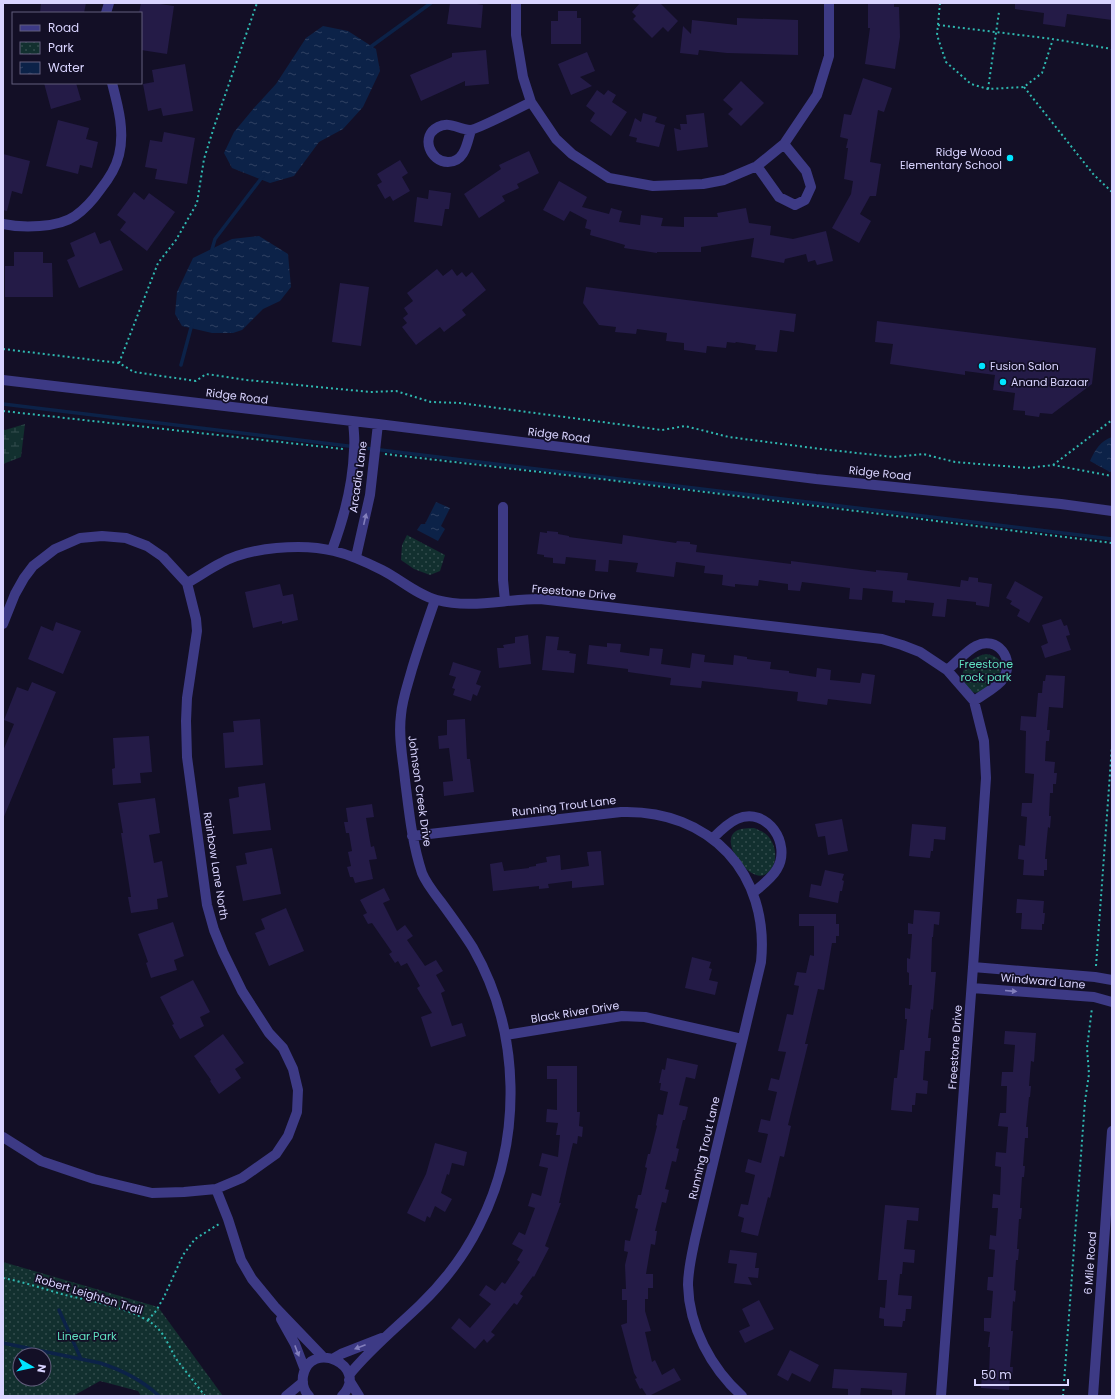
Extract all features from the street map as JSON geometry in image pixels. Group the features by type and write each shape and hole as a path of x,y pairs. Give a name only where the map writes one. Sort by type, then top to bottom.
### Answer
{"street":[{"path":"516,3 516,35 523,77 531,102 556,138 572,154 609,178 653,186 702,184 724,180 757,166 784,144 817,95 829,56 829,3"},
{"path":"3,224 34,227 56,224 74,217 90,203 108,180 119,156 122,128 112,84"},
{"path":"471,130 464,154 456,160 448,162 441,160 433,154 429,148 429,138 436,128 446,124 471,130 531,102"},
{"path":"757,166 779,197 794,205 804,200 811,188 806,171 784,144"},
{"name":"Ridge Road","path":"3,380 378,424 808,478 1061,504 1112,511"},
{"name":"Arcadia Lane","path":"332,550 347,504 354,450 353,422"},
{"name":"Arcadia Lane","path":"356,557 370,495 378,424"},
{"path":"503,507 503,580 505,601"},
{"path":"3,624 15,594 33,566 55,548 80,538 102,536 126,538 147,546 163,557 187,583"},
{"name":"Freestone Drive","path":"187,583 221,562 254,552 292,547 332,550 356,557 385,571 415,590 435,600 472,605 526,599 546,600 882,639 920,652 947,670 974,701 984,741 986,778 974,967 941,1396"},
{"name":"Rainbow Lane North","path":"3,1137 41,1161 94,1179 152,1193 184,1192 216,1189 242,1178 276,1154 288,1136 297,1112 298,1090 293,1069 283,1048 269,1033 242,990 222,952 207,905 188,757 186,721 187,698 197,631 195,613 187,583"},
{"name":"Johnson Creek Drive","path":"349,1377 386,1337 423,1302 453,1268 472,1238 486,1211 500,1170 510,1113 510,1085 506,1035 499,1008 483,968 464,934 423,875 412,836 400,737 401,715 409,680 435,600"},
{"path":"947,670 976,646 989,644 995,645 1006,654 1007,670 1003,680 974,701"},
{"name":"Running Trout Lane","path":"412,836 621,812 635,811 654,813 681,821 701,830 713,838 726,850 745,875 754,893 760,917 762,951 761,962 695,1239 688,1284 696,1328 707,1352 725,1379 742,1396"},
{"path":"713,838 737,819 746,817 757,818 767,822 776,832 782,846 780,862 777,870 754,893"},
{"name":"Windward Lane","path":"974,967 1095,977 1112,980"},
{"name":"Windward Lane","path":"972,988 1094,997 1112,1002"},
{"name":"Black River Drive","path":"506,1035 622,1016 632,1016 650,1018 742,1039"},
{"name":"6 Mile Road","path":"1093,1396 1112,1131"},
{"path":"216,1189 228,1219 241,1260 252,1279 275,1307 323,1357"},
{"path":"275,1307 295,1344 305,1370"},
{"name":"Johnson Creek Drive","path":"334,1358 386,1337"},
{"path":"309,1396 304,1388 303,1382 305,1370 309,1364 316,1359 323,1357 334,1358 344,1366 359,1396"},
{"path":"342,1396 347,1388 349,1377"},
{"path":"286,1396 303,1382"}],"path":[{"path":"119,363 158,263 176,240 197,203 204,159 257,3"},
{"path":"940,3 938,35 946,62 971,84 988,89 1024,87 1042,73 1053,39"},
{"path":"988,89 999,12"},
{"path":"938,25 1053,39 1112,49"},
{"path":"1024,87 1094,175 1112,192"},
{"path":"3,349 119,363 134,372 196,381 206,374 248,380 370,392 396,391 431,402 460,403 662,430 685,426 729,437 894,456 923,454 955,462 1028,468 1053,465 1112,476"},
{"path":"3,411 354,450"},
{"path":"1053,465 1112,420"},
{"path":"374,453 609,480 1112,543"},
{"path":"1095,977 1112,746"},
{"path":"1063,1396 1085,1101 1089,1074 1087,1048 1094,997"},
{"path":"148,1320 156,1311 164,1297 183,1254 195,1239 214,1226 228,1219"},
{"name":"Robert Leighton Trail","path":"3,1278 99,1303 129,1312 148,1320 160,1330 177,1360 205,1396"}],"green space":[{"path":"25,424 21,457 3,464 3,429 5,430"},
{"path":"407,535 445,555 440,571 430,575 414,569 401,560 402,545"},
{"name":"Freestone rock park","path":"986,654 996,657 1001,663 1001,670 993,684 979,692 972,692 967,689 962,679 964,669 971,661 981,655"},
{"path":"754,828 768,836 775,850 775,861 773,866 766,874 760,876 745,868 739,861 731,844 732,836 736,831"},
{"name":"Linear Park","path":"3,1262 158,1307 223,1396 141,1396 138,1391 100,1381 73,1396 3,1396"}],"water":[{"path":"323,26 348,31 376,49 380,71 363,107 343,129 319,142 294,176 270,183 232,168 224,153 234,132 276,84 306,38"},
{"path":"259,236 288,254 291,287 280,301 263,309 242,330 233,333 212,333 182,326 175,314 177,292 193,258 232,239"},
{"path":"1112,437 1112,471 1110,472 1090,461 1098,446"},
{"path":"436,502 450,508 441,526 445,529 438,541 417,530 421,524 425,524"}],"building":[{"path":"41,3 86,3 84,12 40,12"},
{"path":"141,3 174,6 167,54 142,50 142,12 139,12"},
{"path":"450,3 477,3 483,5 481,28 447,24"},
{"path":"640,3 660,3 678,21 668,32 663,27 652,38 633,19 636,16 632,12"},
{"path":"868,3 894,3 894,7 899,7 900,37 895,69 865,64 870,28 868,28"},
{"path":"1015,3 1112,3 1112,20 1067,14 1065,27 1043,24 1044,13 1015,9"},
{"path":"558,11 577,11 577,18 581,18 581,44 551,44 551,21 558,21"},
{"path":"737,18 798,20 798,55 727,53 699,50 698,55 680,53 683,26 691,34 692,20 737,25"},
{"path":"486,50 489,84 465,86 465,81 421,101 410,75 452,57 452,53"},
{"path":"587,52 595,71 580,77 592,86 571,95 558,64"},
{"path":"185,64 193,111 163,116 161,108 148,111 143,84 154,82 152,70"},
{"path":"863,78 892,88 884,112 878,110 870,162 881,164 876,196 870,196 860,214 871,221 859,243 832,228 851,194 853,181 844,179 848,139 840,137 844,114 851,115"},
{"path":"741,81 764,103 741,126 728,114 733,109 723,100"},
{"path":"44,84 76,84 81,100 51,109"},
{"path":"597,90 604,95 608,90 616,95 612,102 627,112 611,136 590,121 595,113 586,106"},
{"path":"643,113 657,117 655,122 665,125 659,147 636,142 637,138 629,136 635,118 641,122"},
{"path":"704,113 708,147 677,151 674,128 681,130 680,124 687,124 686,115"},
{"path":"58,120 89,128 86,139 98,142 92,168 80,165 78,174 46,166"},
{"path":"164,132 195,138 187,184 155,179 157,169 145,167 150,140 162,142"},
{"path":"529,151 539,173 517,184 519,188 502,196 505,201 479,218 464,194 501,169 499,165"},
{"path":"3,154 30,161 22,194 12,191 7,211 3,210"},
{"path":"400,160 408,173 402,177 410,191 393,201 390,196 385,199 377,185 382,182 377,174"},
{"path":"559,181 587,197 582,207 609,214 611,208 622,211 619,222 640,225 641,215 663,218 661,226 684,227 684,217 718,217 717,213 746,208 749,223 771,226 770,235 793,239 826,231 833,261 817,265 815,260 808,262 806,254 785,259 784,263 751,257 754,238 701,247 701,252 657,253 624,248 625,245 590,235 591,230 585,228 587,220 570,211 564,221 543,210"},
{"path":"429,190 451,193 449,209 445,209 442,226 414,222 417,197 428,199"},
{"path":"134,192 144,200 149,193 175,212 147,251 120,230 126,222 117,215"},
{"path":"95,232 100,244 110,240 123,270 79,288 67,260 75,256 70,243"},
{"path":"14,252 43,252 43,263 52,263 53,297 5,297 5,266 14,266"},
{"path":"437,269 443,276 452,269 457,276 462,272 466,277 472,272 486,290 462,310 466,315 444,332 440,327 416,345 402,327 407,323 403,318 408,314 404,308 413,301 407,293"},
{"path":"340,283 369,287 361,346 332,342"},
{"path":"586,287 796,314 794,332 780,330 777,352 755,350 756,345 736,342 727,342 726,348 707,346 706,353 684,350 684,343 666,341 667,333 637,329 636,334 615,332 616,327 599,325 583,303"},
{"path":"877,321 1096,348 1092,384 1052,414 1040,413 1039,417 1025,415 1025,411 1013,410 1015,393 993,390 995,375 965,371 965,375 890,364 893,344 875,342"},
{"path":"547,531 558,532 558,534 569,537 622,544 623,535 676,543 677,541 690,542 690,544 697,545 696,552 791,564 791,561 876,572 876,570 908,573 907,580 960,587 961,580 968,581 969,577 978,578 978,582 992,584 989,607 976,605 976,602 947,599 945,617 932,616 934,603 905,600 905,603 892,602 893,591 863,588 862,600 849,599 850,588 802,582 800,591 788,590 788,584 759,580 758,586 735,584 735,587 722,585 723,575 704,573 705,566 676,562 674,577 636,572 638,563 609,560 608,572 595,571 596,560 566,557 565,564 553,563 553,558 544,557 544,555 537,554 540,532 547,533"},
{"path":"1015,581 1043,597 1029,623 1017,616 1020,610 1010,604 1012,601 1006,598"},
{"path":"280,584 283,596 293,594 298,620 282,624 282,621 253,628 245,592"},
{"path":"1061,619 1064,626 1067,625 1070,635 1066,636 1071,650 1045,658 1041,646 1048,643 1042,625"},
{"path":"56,622 81,631 63,674 28,659 41,626 53,631"},
{"path":"528,635 531,664 499,668 497,648 504,648 503,645 515,643 515,637"},
{"path":"546,636 559,637 557,650 570,651 569,653 576,654 574,673 542,670"},
{"path":"607,643 621,644 620,652 649,656 650,648 663,649 661,664 690,668 692,653 705,655 704,662 733,665 734,655 747,657 747,659 771,662 770,669 789,671 789,673 816,677 817,668 831,670 830,680 860,683 862,673 875,675 871,704 828,699 827,705 797,701 798,692 702,681 701,688 670,685 671,678 628,672 628,669 587,664 589,645 607,647"},
{"path":"453,662 481,671 476,684 481,686 477,696 473,694 471,701 453,695 455,689 452,688 456,677 449,675"},
{"path":"1046,675 1065,676 1063,708 1049,707 1047,730 1050,730 1049,741 1046,741 1045,761 1055,762 1054,773 1057,773 1056,784 1053,784 1053,793 1050,793 1049,816 1051,816 1050,828 1048,827 1045,859 1047,859 1047,870 1044,870 1044,876 1023,875 1024,860 1018,859 1019,845 1025,846 1027,817 1021,816 1022,803 1032,803 1034,774 1025,773 1026,731 1020,730 1021,716 1036,717 1038,693 1042,693 1043,681 1045,681"},
{"path":"32,682 56,692 3,819 3,751 14,724 4,720 17,687 28,691"},
{"path":"260,719 263,765 225,768 223,733 234,732 233,721"},
{"path":"465,719 467,759 470,759 474,792 444,796 443,782 453,781 449,748 439,749 438,736 447,735 447,720"},
{"path":"149,736 152,772 140,773 141,783 113,785 112,769 115,768 113,738"},
{"path":"265,783 271,830 233,834 229,799 239,797 238,787"},
{"path":"155,798 160,833 149,835 154,863 162,861 168,897 157,899 158,909 131,913 128,897 131,897 118,803"},
{"path":"372,804 374,817 366,818 371,847 374,846 377,859 369,860 373,879 355,883 353,877 350,877 347,867 351,866 348,852 352,851 349,833 346,833 344,822 348,822 346,808"},
{"path":"842,819 848,851 828,855 825,836 818,837 815,824"},
{"path":"912,824 946,827 945,840 934,839 933,851 931,851 930,858 909,856"},
{"path":"272,848 281,894 243,901 236,866 247,864 245,853"},
{"path":"601,851 604,885 572,888 572,881 548,884 549,888 539,889 539,886 493,891 490,864 502,862 504,871 529,868 536,866 536,864 547,862 546,857 560,855 561,870 589,866 587,852"},
{"path":"825,870 844,874 842,880 844,881 842,891 840,891 838,903 809,897 811,884 821,886"},
{"path":"384,888 390,900 383,903 397,931 405,925 413,936 407,940 425,966 436,960 443,971 436,975 445,991 441,993 452,1026 462,1023 466,1036 431,1047 421,1017 432,1013 417,988 420,986 407,963 401,966 398,961 395,963 389,954 392,952 372,923 368,924 363,915 367,913 360,900"},
{"path":"1017,899 1044,901 1043,913 1045,913 1042,930 1021,929 1022,913 1016,913"},
{"path":"286,908 304,951 269,966 255,933 265,929 261,919"},
{"path":"914,910 940,912 939,925 934,924 932,937 931,972 936,972 933,1010 931,1009 928,1038 931,1038 930,1051 925,1051 923,1080 928,1081 927,1094 916,1093 915,1105 912,1105 912,1112 891,1110 894,1078 897,1078 900,1050 904,1050 907,1019 905,1019 905,1008 910,1009 912,985 909,985 907,958 910,959 912,934 908,934 908,923 913,924"},
{"path":"799,914 836,914 836,924 839,924 839,936 836,936 836,943 832,943 824,990 818,989 805,1044 808,1044 788,1125 791,1126 784,1157 780,1156 770,1198 768,1197 758,1236 741,1232 744,1218 738,1216 741,1204 748,1205 755,1175 745,1172 748,1159 761,1163 768,1134 758,1132 761,1119 770,1121 777,1092 768,1090 771,1078 779,1080 786,1052 778,1051 787,1014 793,1015 799,986 794,985 797,972 806,973 810,955 814,956 814,926 799,926"},
{"path":"173,922 184,956 174,960 177,970 151,978 146,963 148,962 138,934"},
{"path":"692,957 711,962 709,968 712,969 709,980 718,982 715,995 685,988"},
{"path":"193,980 210,1012 200,1017 204,1026 180,1039 172,1025 174,1024 160,997"},
{"path":"1005,1031 1036,1033 1034,1062 1031,1061 1029,1086 1031,1086 1026,1127 1028,1127 1028,1138 1025,1138 1023,1166 1025,1166 1024,1177 1022,1177 1020,1208 1022,1208 1021,1219 1019,1219 1017,1249 1019,1249 1018,1260 1016,1260 1014,1290 1016,1291 1015,1302 1013,1301 1011,1331 1013,1331 1010,1367 1013,1367 1009,1390 981,1388 982,1374 989,1375 990,1347 988,1347 990,1332 984,1331 984,1318 991,1318 993,1291 987,1290 988,1277 993,1277 995,1250 989,1249 990,1235 996,1236 998,1208 992,1208 993,1194 1000,1195 1001,1167 995,1166 996,1152 1006,1153 1008,1127 998,1126 1000,1113 1006,1113 1007,1086 1001,1086 1002,1072 1013,1072 1015,1045 1004,1044"},
{"path":"223,1034 244,1063 235,1069 241,1078 219,1094 194,1056"},
{"path":"667,1058 698,1065 695,1079 686,1077 679,1105 688,1107 676,1148 679,1149 676,1162 672,1161 665,1189 669,1190 666,1203 662,1202 655,1231 657,1231 655,1245 651,1244 646,1274 653,1274 653,1288 648,1288 648,1299 645,1299 645,1311 651,1331 645,1332 652,1362 655,1360 662,1375 674,1368 681,1380 647,1396 642,1388 640,1389 635,1379 637,1378 634,1373 621,1325 627,1323 627,1300 622,1300 622,1289 626,1289 625,1265 628,1252 624,1251 625,1240 630,1241 638,1209 635,1208 638,1195 641,1195 647,1168 645,1167 657,1126 658,1114 663,1115 668,1092 660,1090 661,1083 659,1083 662,1069 665,1070"},
{"path":"547,1066 577,1066 577,1112 580,1112 579,1126 583,1127 582,1137 578,1136 577,1144 573,1143 559,1203 561,1203 545,1246 549,1248 534,1277 533,1276 520,1294 523,1296 517,1305 514,1303 491,1332 495,1335 487,1343 484,1339 475,1349 451,1328 459,1318 470,1328 491,1304 479,1295 486,1285 495,1291 502,1282 505,1284 520,1262 517,1260 523,1250 512,1244 519,1232 525,1235 535,1208 528,1206 532,1193 541,1196 548,1168 539,1166 542,1153 558,1157 560,1135 556,1135 558,1123 546,1122 547,1109 557,1110 557,1079 547,1079"},
{"path":"435,1143 467,1152 464,1166 452,1163 449,1175 447,1174 441,1193 452,1199 445,1212 435,1206 430,1218 427,1216 425,1222 407,1213 426,1174"},
{"path":"885,1205 919,1208 918,1221 907,1220 904,1249 915,1250 914,1263 903,1262 902,1274 900,1274 898,1295 912,1296 911,1309 906,1309 905,1321 903,1321 902,1327 884,1326 884,1319 879,1318 880,1307 885,1308 887,1280 878,1280"},
{"path":"730,1250 757,1253 755,1268 759,1268 758,1278 748,1277 752,1285 734,1283 737,1264 728,1263"},
{"path":"759,1300 774,1329 745,1343 739,1331 750,1326 742,1309"},
{"path":"790,1350 819,1365 810,1382 792,1373 788,1381 777,1375"},
{"path":"834,1369 907,1373 905,1396 892,1396 892,1390 861,1388 860,1396 848,1396 848,1389 832,1388"}],"waterway":[{"path":"369,48 431,3"},
{"path":"211,253 215,239 263,176"},
{"path":"181,365 192,324"},
{"path":"3,404 1112,539"},
{"path":"59,1310 81,1359"},
{"path":"3,1343 100,1363 131,1376 146,1385 159,1396"}],"place":[{"name":"Ridge Wood Elementary School","path":"1010,158"},
{"name":"Fusion Salon","path":"982,366"},
{"name":"Anand Bazaar","path":"1003,382"}]}
